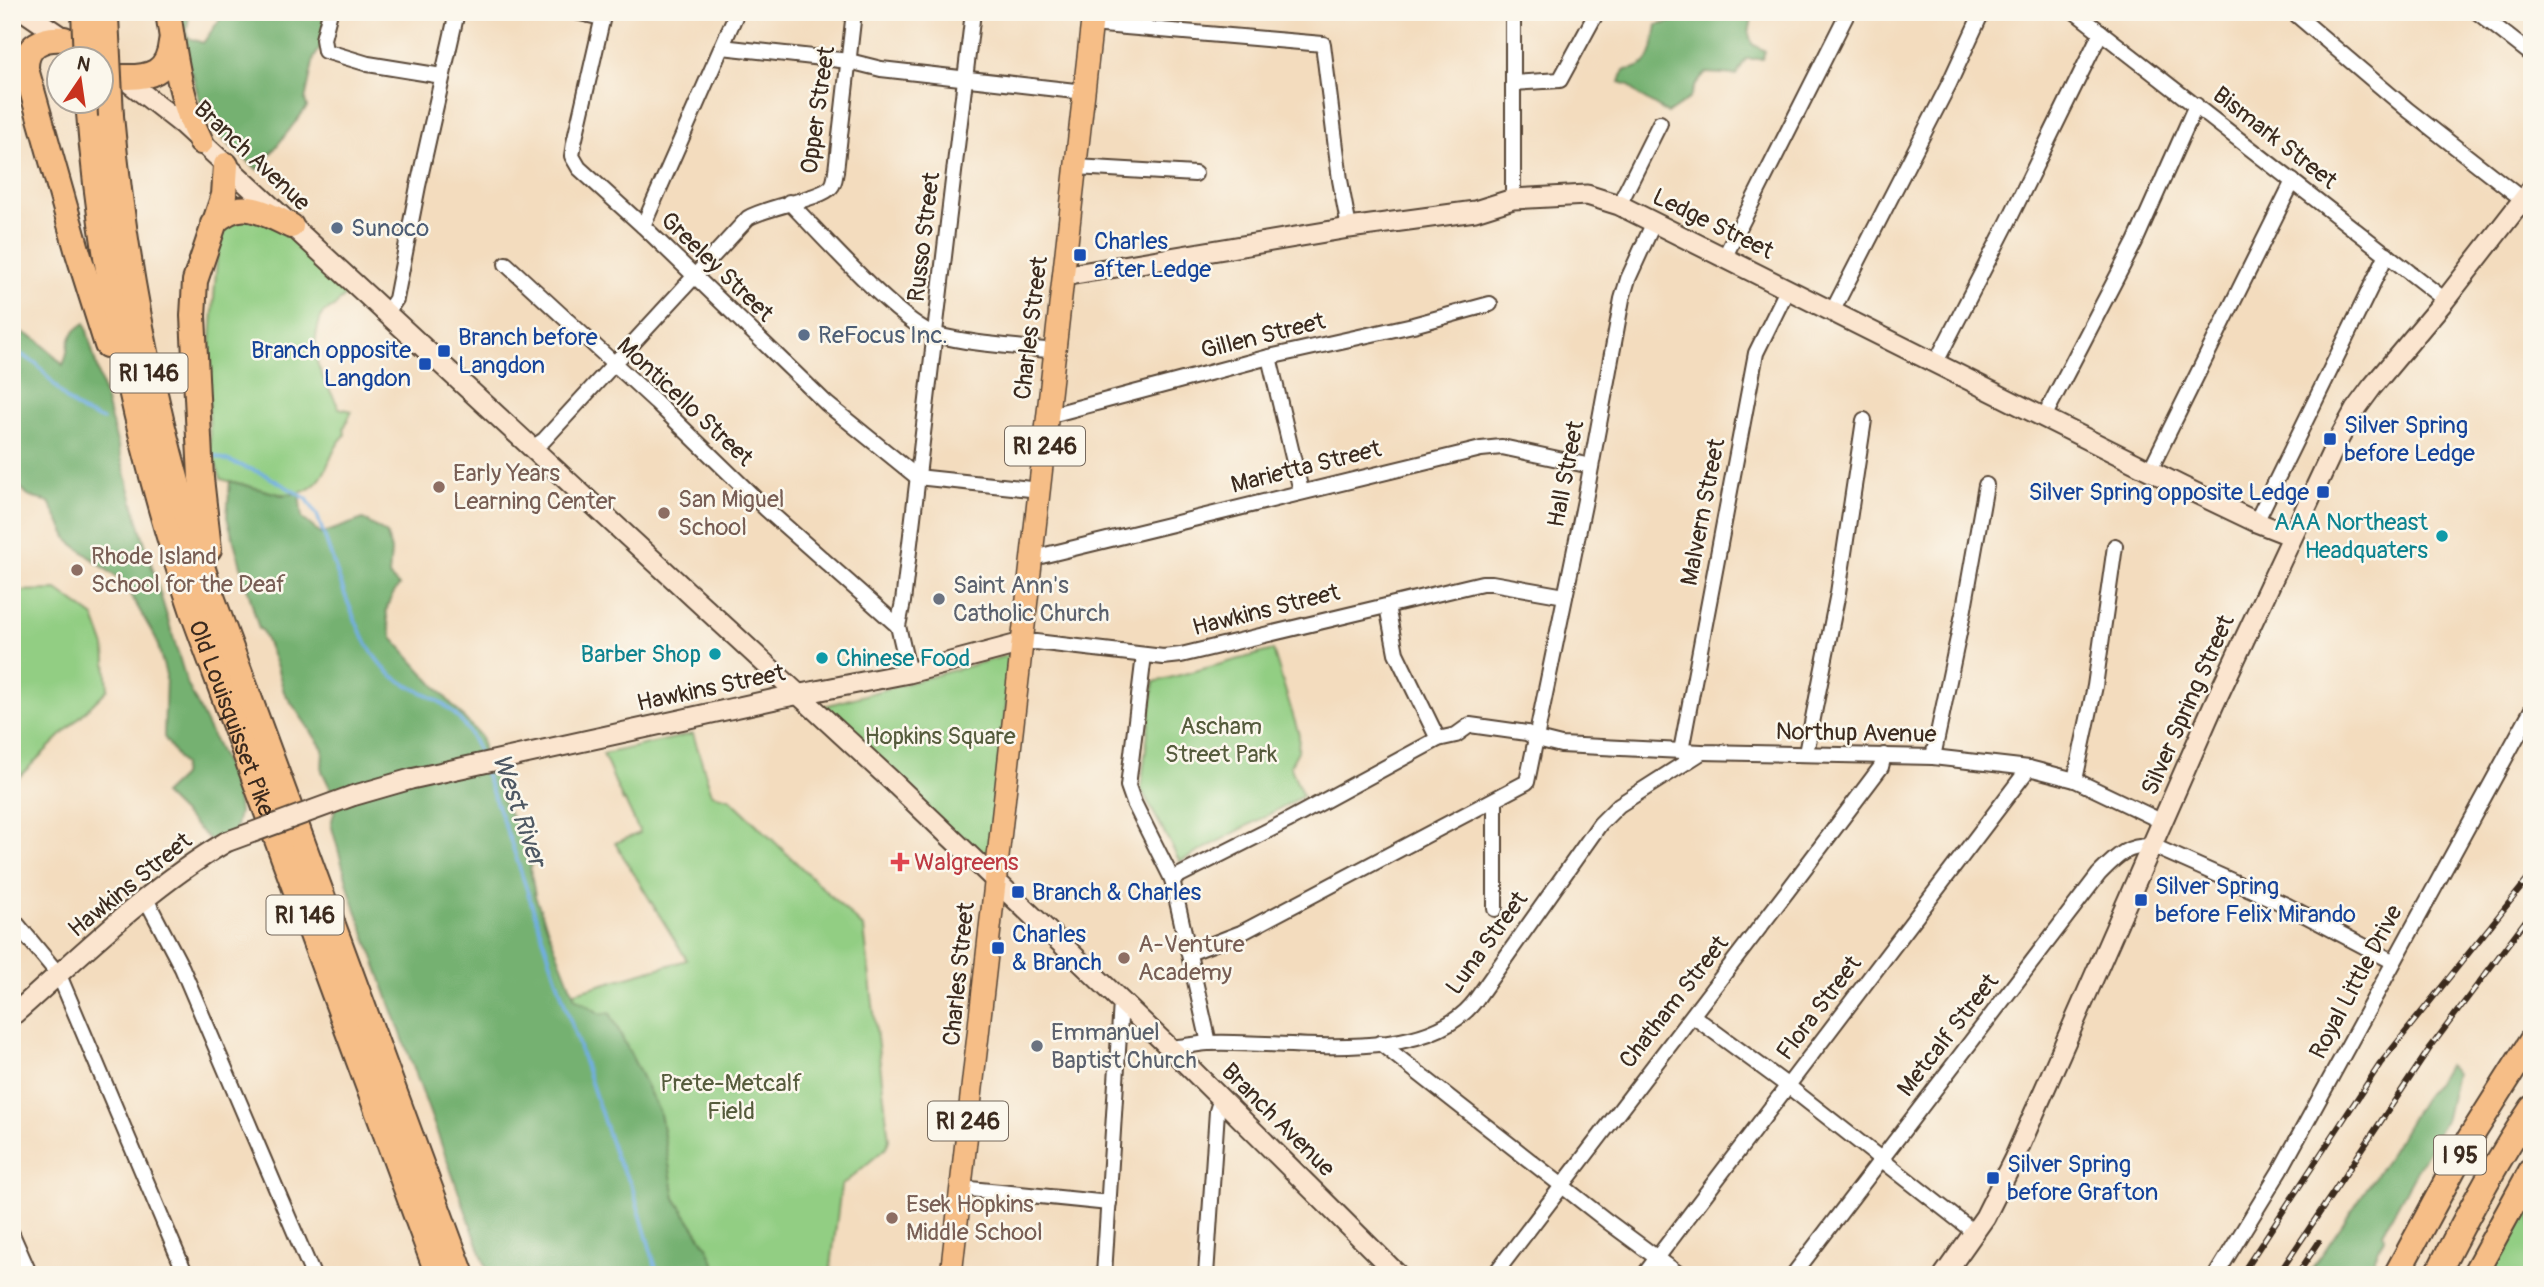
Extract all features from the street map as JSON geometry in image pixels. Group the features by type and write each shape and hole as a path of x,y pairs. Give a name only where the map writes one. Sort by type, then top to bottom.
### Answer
{"highway":[{"path":"168,12 178,82 187,113 201,142"},
{"name":"Old Louisquisset Pike","path":"90,46 99,14"},
{"name":"Old Louisquisset Pike","path":"99,14 127,253 153,391 176,482 221,622"},
{"path":"12,37 26,69 89,291 148,464"},
{"path":"26,69 27,57 35,44 64,38"},
{"path":"122,77 146,76 162,67 170,54 171,40"},
{"name":"Old Louisquisset Pike","path":"89,116 108,280 126,372 170,544 438,1275"},
{"path":"221,622 202,496 193,316 195,281 224,195 226,165"},
{"path":"214,224 222,216 240,208 251,208 290,226"},
{"name":"RI 146","path":"221,622 462,1275"},
{"name":"I 95","path":"2396,1275 2470,1138 2532,1041"},
{"name":"I 95","path":"2437,1275 2465,1219 2509,1142 2532,1108"},
{"path":"2474,1275 2532,1170"}],"main road":[{"path":"24,12 76,46"},
{"name":"Charles Street","path":"951,1275 1092,18"},
{"name":"Branch Avenue","path":"116,73 165,109 201,142 996,880 1221,1098 1398,1275"},
{"name":"Silver Spring Street","path":"1944,1275 1975,1233 2014,1159 2214,704 2292,536 2355,411 2527,194"},
{"name":"Ledge Street","path":"1063,276 1349,228 1475,211 1513,199 1587,195 1619,205 2256,522 2292,536"},
{"name":"Hawkins Street","path":"12,1016 195,859 226,842 390,784 909,673 1022,643"}],"street":[{"path":"330,12 323,39 325,51 368,64 442,76"},
{"path":"386,314 396,299 457,12"},
{"path":"576,12 603,15"},
{"path":"643,226 737,12"},
{"name":"Opper Street","path":"532,448 544,440 748,219 759,211 819,195 830,189 834,182 854,12"},
{"name":"Russo Street","path":"909,673 898,626 904,602 972,12"},
{"path":"1513,12 1513,199"},
{"path":"1513,83 1560,80 1597,12"},
{"path":"1724,258 1848,12"},
{"path":"1832,312 1950,84 1982,12"},
{"name":"Bismark Street","path":"2075,12 2445,300"},
{"path":"2293,12 2408,110 2527,194"},
{"path":"2477,12 2532,55"},
{"name":"Greeley Street","path":"603,15 572,156 579,168 643,226 827,404 917,477"},
{"path":"1092,18 1322,44 1349,228"},
{"path":"1935,364 1997,245 2101,32"},
{"path":"722,47 849,61 881,69 1084,92"},
{"path":"2044,417 2135,242 2196,105"},
{"path":"1619,205 1660,123"},
{"path":"1076,167 1195,174"},
{"path":"2151,470 2292,181"},
{"path":"789,202 905,315 935,335 1055,351"},
{"name":"Hall Street","path":"1189,953 1241,933 1527,782 1622,299 1628,279 1654,222"},
{"path":"2256,522 2387,254"},
{"name":"Monticello Street","path":"506,264 766,509 898,626"},
{"name":"Malvern Street","path":"1681,751 1756,353 1788,288"},
{"name":"Gillen Street","path":"1047,416 1269,357 1413,325 1490,304"},
{"path":"1269,357 1301,491"},
{"path":"1806,753 1838,593 1864,420"},
{"name":"Marietta Street","path":"1033,558 1301,491 1493,447 1591,466"},
{"path":"917,477 1040,491"},
{"path":"1933,757 1986,485"},
{"path":"2075,780 2095,686 2115,546"},
{"name":"Hawkins Street","path":"1022,643 1036,642 1144,655 1181,655 1482,583 1565,596"},
{"path":"1387,606 1396,653 1438,739"},
{"path":"1144,655 1128,786 1172,879 1209,1043"},
{"name":"Royal Little Drive","path":"2216,1275 2281,1169 2392,961 2532,709"},
{"name":"Northup Avenue","path":"1172,879 1296,817 1438,739 1456,735 1470,725 1527,733 1537,739 1562,745 1702,752 1933,757 2029,768 2075,780 2163,822"},
{"name":"Luna Street","path":"1170,1048 1209,1043 1380,1043 1430,1034 1454,1022 1470,1008 1600,824 1619,805 1702,752"},
{"name":"Chatham Street","path":"1494,1275 1881,767 1884,755"},
{"name":"Flora Street","path":"1644,1275 2029,768"},
{"path":"1494,909 1495,800"},
{"name":"Metcalf Street","path":"1793,1275 2099,874 2124,851 2136,845 2153,846"},
{"path":"2153,846 2286,905 2392,961"},
{"path":"146,899 182,968 313,1275"},
{"path":"12,918 59,975 186,1275"},
{"path":"1104,1275 1121,1002"},
{"path":"1693,1016 1788,1086 1975,1233"},
{"path":"1380,1043 1680,1275"},
{"path":"1206,1275 1217,1111 1221,1098"},
{"path":"960,1188 1109,1203"},
{"path":"12,1234 18,1263 30,1275"}],"green space":[{"path":"179,12 190,12 186,33 189,38 203,43 225,12 330,12 323,43 314,58 305,100 307,107 258,170 224,140 199,99 192,72 191,79"},
{"path":"1691,12 1753,12 1749,34 1752,44 1765,51 1762,59 1746,59 1736,75 1706,73 1694,87 1690,98 1668,113 1638,95 1629,85 1620,82 1624,70 1641,66 1650,56 1657,25 1675,21"},
{"path":"234,202 269,215 351,289 335,306 322,314 317,329 315,353 321,373 339,408 352,411 344,428 345,435 335,448 324,473 315,485 303,492 277,494 221,479 210,448 208,380 219,230"},
{"path":"85,323 137,517 187,683 236,786 239,812 234,836 214,844 163,794 182,776 183,765 164,737 166,675 156,639 124,583 69,541 49,502 30,497 12,479 12,327 38,340 63,365 71,337"},
{"path":"230,481 282,495 299,493 302,518 321,534 363,519 387,534 391,551 389,576 399,586 390,599 387,611 393,639 481,737 486,764 496,766 503,802 535,858 530,868 535,896 575,998 601,1014 610,1013 660,1113 675,1198 708,1248 719,1275 489,1275 352,899 331,824 337,802 322,771 323,749 284,692 277,667 262,630 259,629 227,517"},
{"path":"57,590 94,617 105,647 108,689 12,784 12,591"},
{"name":"Ascham Street Park","path":"1273,650 1299,735 1298,751 1290,766 1303,796 1180,862 1141,789 1154,682"},
{"name":"Hopkins Square","path":"1012,654 987,867 821,707"},
{"name":"Prete-Metcalf Field","path":"693,734 712,794 729,798 864,928 889,1140 886,1148 841,1186 830,1275 651,1275 537,1003 687,960 615,843 640,833 603,754"},
{"path":"2448,1066 2456,1073 2446,1118 2383,1232 2384,1238 2367,1275 2308,1275 2388,1157 2422,1100"},
{"path":"2532,1202 2532,1275 2491,1275"}],"waterway":[{"name":"West River","path":"12,349 37,364 67,400 83,412 103,420"},
{"name":"West River","path":"215,456 264,474 307,499 317,515 354,617 373,654 395,678 450,710 469,732 480,757"},
{"name":"West River","path":"483,768 512,845 616,1158 632,1186 658,1275"}],"railway":[{"path":"2241,1275 2380,1064 2532,874"},
{"path":"2278,1275 2430,1048 2532,912"},
{"path":"2297,1275 2319,1242"}],"place":[{"name":"Sunoco","path":"337,228"},
{"name":"Charles after Ledge","path":"1080,255"},
{"name":"ReFocus Inc.","path":"804,335"},
{"name":"Branch before Langdon","path":"444,351"},
{"name":"Branch opposite Langdon","path":"425,364"},
{"name":"Silver Spring before Ledge","path":"2330,439"},
{"name":"Early Years Learning Center","path":"439,487"},
{"name":"Silver Spring opposite Ledge","path":"2323,492"},
{"name":"San Miguel School","path":"664,513"},
{"name":"AAA Northeast Headquaters","path":"2442,536"},
{"name":"Rhode Island School for the Deaf","path":"77,570"},
{"name":"Saint Ann's Catholic Church","path":"939,599"},
{"name":"Barber Shop","path":"715,654"},
{"name":"Chinese Food","path":"822,658"},
{"name":"Walgreens","path":"900,862"},
{"name":"Branch & Charles","path":"1018,892"},
{"name":"Silver Spring before Felix Mirando","path":"2141,900"},
{"name":"Charles & Branch","path":"998,948"},
{"name":"A-Venture Academy","path":"1124,958"},
{"name":"Emmanuel Baptist Church","path":"1037,1046"},
{"name":"Silver Spring before Grafton","path":"1993,1178"},
{"name":"Esek Hopkins Middle School","path":"892,1218"}]}
